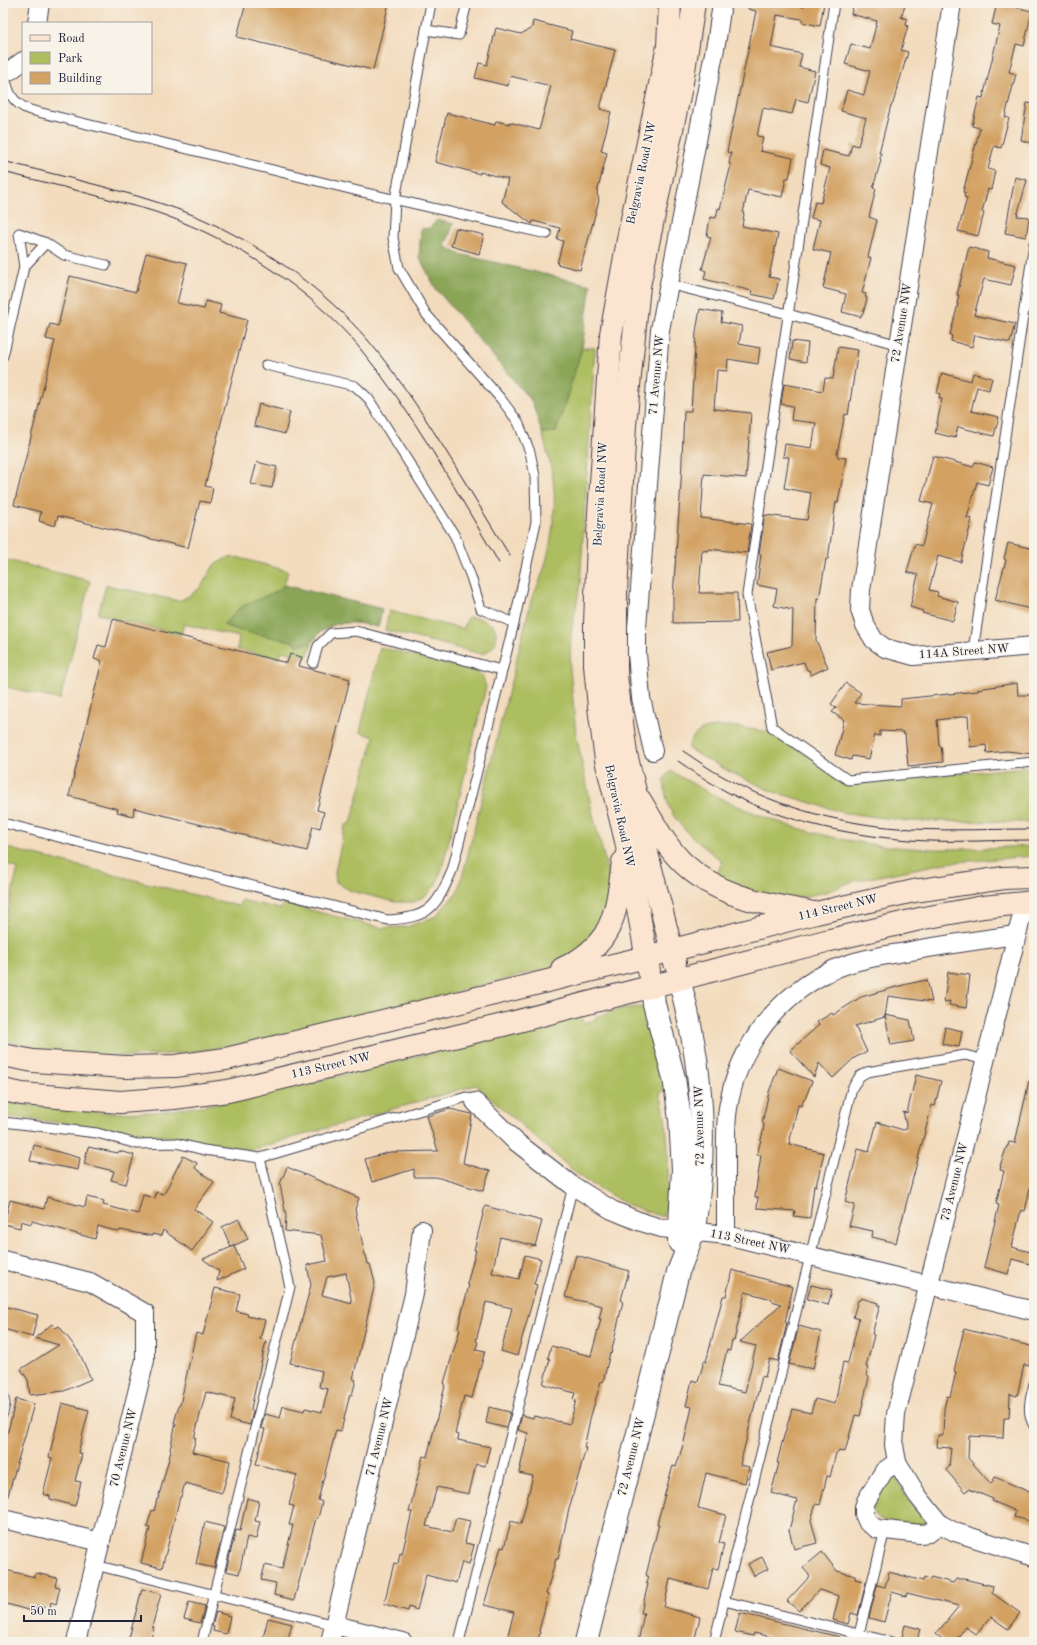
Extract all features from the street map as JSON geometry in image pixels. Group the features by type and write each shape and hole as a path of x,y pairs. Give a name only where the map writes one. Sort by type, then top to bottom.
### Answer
{"main road":[{"name":"Belgravia Road NW","path":"652,985 636,959 626,842 606,760 598,707 594,624 611,334 632,221 668,46 670,3"},
{"name":"Belgravia Road NW","path":"679,979 637,814 635,791 626,754 616,676 616,592 625,425 639,286 683,77 694,3"},
{"path":"635,791 665,841 682,862 707,881 738,897 816,913"},
{"path":"531,984 577,962 595,948 606,933 616,911 626,842"},
{"name":"114 Street NW","path":"636,959 816,913 914,891 1004,878 1034,877"},
{"path":"652,985 924,918 983,907 1030,902"},
{"path":"3,1055 33,1061 125,1067 175,1066 226,1059 636,959"},
{"name":"113 Street NW","path":"3,1090 22,1094 120,1102 174,1098 228,1091 503,1025 652,985"}],"street":[{"path":"37,22 40,3"},
{"name":"71 Avenue NW","path":"653,751 641,698 637,654 637,627 660,330 717,38 722,3"},
{"name":"72 Avenue NW","path":"874,640 865,625 860,610 861,590 952,3"},
{"path":"3,73 11,70 22,62"},
{"name":"114A Street NW","path":"874,640 885,648 914,656 1034,646"},
{"name":"73 Avenue NW","path":"1030,902 1016,935 896,1414 894,1445 897,1462 917,1495 940,1524 955,1532 1034,1557"},
{"path":"726,1235 726,1126 732,1089 745,1054 754,1038 782,1004 808,984 822,976 856,962 941,946 1016,935"},
{"name":"72 Avenue NW","path":"586,1642 678,1272 702,1165 702,1109 697,1058 679,979"},
{"path":"652,985 660,992 665,1001 688,1091 702,1109"},
{"name":"72 Avenue NW","path":"652,985 654,1004 674,1078 680,1119 686,1231"},
{"name":"113 Street NW","path":"475,1102 515,1141 573,1186 612,1210 640,1222 661,1228 726,1235 1034,1311"},
{"name":"71 Avenue NW","path":"330,1642 414,1294 422,1230"},
{"name":"70 Avenue NW","path":"3,1260 90,1282 145,1313 145,1360 76,1642"},
{"path":"897,1462 884,1471 864,1507 864,1514 868,1523 878,1529 925,1534 940,1524"},
{"path":"3,1519 100,1542"},
{"path":"335,1624 403,1642"}],"lane":[{"path":"3,823 388,920 405,919 424,913 440,898 452,871 501,670 514,623 536,522 535,476 530,452 518,422 501,399 426,314 399,268 393,238 395,200 431,3"},
{"path":"426,30 459,35 468,3"},
{"path":"834,3 747,595 772,727 848,780 1034,762"},
{"path":"3,73 8,90 14,101 30,110 395,200 547,234"},
{"path":"3,356 24,267 19,234 46,243 64,255 106,265"},
{"path":"24,267 46,243"},
{"path":"974,651 1034,243"},
{"path":"668,284 788,314 899,345"},
{"path":"266,365 356,386 368,398 455,536 471,576 481,609 514,623"},
{"path":"313,663 318,646 331,634 356,631 501,670"},
{"path":"714,1642 852,1088 855,1081 867,1072 965,1055 985,1060"},
{"path":"3,1122 97,1134 137,1144 176,1143 204,1150 260,1158 466,1098 475,1102"},
{"path":"202,1642 290,1287 260,1158"},
{"path":"459,1642 573,1186"},
{"path":"1034,1384 1029,1412 1030,1419 1034,1426"},
{"path":"3,1394 5,1404 3,1413"},
{"path":"858,1638 884,1530"},
{"path":"95,1565 335,1624"},
{"path":"724,1601 858,1638 892,1642"}],"green space":[{"path":"437,220 454,224 445,246 459,254 591,285 582,348 556,432 542,433 532,402 436,289 419,257 421,229 430,228"},
{"path":"582,348 595,348 580,585 571,634 570,668 576,734 592,811 610,885 609,903 595,937 561,965 324,1026 218,1048 146,1056 110,1056 46,1051 3,1039 3,931 18,868 3,864 3,847 239,906 241,900 281,909 283,903 382,928 407,927 436,916 457,892 464,870 532,597 538,586 547,560 550,545 554,517 554,490 551,469 542,433 556,432"},
{"path":"229,557 240,558 288,571 284,585 382,609 378,627 356,623 341,623 334,625 320,632 315,637 307,657 282,651 279,659 237,649 239,637 184,624 181,635 98,614 106,585 179,601 200,588 215,564"},
{"path":"3,559 90,581 60,700 3,686"},
{"path":"284,585 382,609 378,627 354,622 336,624 320,632 312,643 298,645 291,641 241,631 223,625 239,608 277,591"},
{"path":"389,611 463,629 468,617 479,618 494,626 496,635 495,643 487,652 482,654 385,630"},
{"path":"380,647 477,672 483,677 486,687 442,869 436,884 427,895 414,902 395,902 351,891 336,882 335,872 345,825 351,823 374,737 360,732"},
{"path":"730,726 770,732 855,784 1034,766 1034,822 909,821 845,813 771,791 728,771 688,749 694,736 704,729"},
{"path":"671,771 726,801 786,824 816,833 878,845 925,849 1034,846 1034,856 945,863 854,881 826,892 796,898 757,895 716,878 722,861 690,835 682,827 670,810 666,798 664,779"},
{"path":"641,1007 647,1011 669,1089 660,1093 666,1121 668,1150 667,1208 664,1211 663,1217 628,1205 580,1177 476,1085 251,1150 132,1131 3,1116 3,1102 103,1113 154,1112 201,1106 274,1092 581,1015 584,1023 595,1020 595,1017 624,1008"},
{"path":"894,1474 909,1501 925,1519 926,1524 898,1524 882,1520 873,1512 874,1505 889,1477"}],"building":[{"path":"246,3 389,3 373,70 237,37"},
{"path":"749,3 783,3 804,7 805,3 824,3 820,26 802,22 802,19 777,15 771,47 802,54 799,67 815,71 808,102 796,99 792,114 763,108 757,136 763,137 760,151 793,158 789,178 786,178 782,197 748,190 743,213 742,226 778,234 769,277 779,279 774,299 751,294 752,291 704,279 706,271 702,269 711,237 707,236 710,217 716,218 718,208 720,209 731,165 729,164 731,153 727,152 756,11 748,9"},
{"path":"854,3 906,3 901,17 907,19 906,25 908,26 901,50 908,52 893,103 891,105 879,153 881,153 881,160 873,188 876,189 869,217 877,220 868,257 871,258 862,293 866,294 865,297 867,298 861,317 842,312 846,294 823,288 831,253 813,249 820,220 811,218 815,202 821,203 830,168 820,165 823,150 849,156 852,144 858,146 866,118 841,111 847,90 864,95 870,71 845,64 851,44 870,49 877,21 851,14"},
{"path":"997,3 1032,11 1024,46 1016,44 1009,72 1016,74 1005,117 1009,118 1001,148 994,146 988,169 995,171 991,190 988,189 978,236 958,231 967,198 964,197 965,193 963,192 980,128 972,126 979,97 983,98 1000,26 992,24"},
{"path":"533,21 572,31 570,39 615,50 600,109 611,112 601,151 607,153 597,193 599,200 580,270 557,264 563,241 557,239 560,228 533,221 532,224 502,202 508,179 480,172 480,174 435,162 447,113 495,125 496,121 509,124 509,122 539,130 551,86 510,76 508,86 475,78 479,63 487,65 496,28 521,34 532,28"},
{"path":"1027,103 1034,104 1034,144 1021,140"},
{"path":"1015,177 1027,180 1017,216 1029,217 1026,237 1005,233"},
{"path":"456,228 484,235 479,254 451,246"},
{"path":"969,247 988,252 987,258 1016,265 1011,285 984,279 974,315 1015,324 1010,343 975,335 972,347 951,341 952,336 950,335 958,304 959,295 957,295"},
{"path":"146,253 187,263 177,303 204,309 206,301 221,305 219,313 247,320 205,486 213,488 210,503 200,501 188,548 58,516 55,526 39,521 41,512 14,505 55,341 46,339 50,324 58,326 70,276 136,292"},
{"path":"700,309 722,313 721,322 742,326 739,344 760,348 758,364 728,359 727,371 717,370 714,409 751,413 746,478 704,474 701,518 751,524 747,553 708,549 708,551 702,550 699,593 737,593 738,622 673,623 673,596 681,483 684,411 691,411 696,332"},
{"path":"792,341 808,343 806,362 790,359"},
{"path":"838,347 858,350 848,415 845,414 837,454 838,457 846,458 838,502 836,502 828,559 826,559 819,599 817,598 816,640 828,667 811,675 804,662 771,670 767,652 792,646 793,610 774,606 777,589 757,585 761,554 759,554 765,515 807,520 811,493 784,488 789,457 783,457 785,444 812,448 816,423 791,420 793,406 781,404 784,384 823,391 825,378 833,379"},
{"path":"942,373 971,381 973,373 992,378 989,390 977,387 971,411 999,417 994,436 958,427 955,438 935,433 942,399 939,398 940,394 937,393"},
{"path":"259,404 290,412 285,434 254,426"},
{"path":"933,456 973,467 975,462 993,467 988,485 977,482 967,518 972,519 961,562 938,556 929,590 938,592 937,596 958,602 953,621 922,613 923,611 910,607 918,575 907,572 915,544 922,546 933,504 921,501"},
{"path":"257,462 277,467 272,488 251,484"},
{"path":"1008,543 1034,549 1034,610 995,600 1006,560 1004,559"},
{"path":"113,619 287,663 290,654 302,657 299,666 350,679 317,810 324,812 320,828 313,826 307,851 134,808 133,816 117,812 118,809 69,796 102,661 94,659 98,645 106,647"},
{"path":"846,683 861,693 854,703 901,706 901,699 978,691 978,689 1017,683 1018,695 1034,695 1034,754 1007,751 987,753 986,745 970,747 968,716 937,720 939,746 941,746 943,762 908,766 905,734 904,735 903,732 880,731 880,736 875,735 869,759 852,756 851,760 835,755 844,720 832,712 836,708 831,704"},
{"path":"948,972 970,975 966,1008 949,1005 950,1001 944,1002"},
{"path":"927,980 932,1002 888,996 885,1017 855,1026 867,1052 854,1058 833,1078 819,1063 814,1077 790,1051 819,1025 817,1022 832,1013 833,1015 861,997"},
{"path":"885,1015 910,1020 914,1041 891,1045"},
{"path":"945,1027 962,1031 959,1047 942,1044"},
{"path":"778,1068 812,1081 801,1106 798,1105 789,1144 824,1153 816,1186 814,1185 810,1218 794,1216 795,1211 757,1208 758,1197 755,1197 761,1155 757,1155 763,1132 764,1124 762,1123 769,1092"},
{"path":"916,1075 941,1081 935,1106 932,1105 896,1243 872,1237 873,1231 849,1226 855,1205 845,1202 858,1149 869,1152 877,1122 903,1130 907,1129 903,1112 907,1113"},
{"path":"1029,1081 1034,1082 1034,1172 1025,1211 1021,1210 1012,1247 1034,1253 1034,1265 1012,1259 1008,1274 984,1267 999,1205 996,1204 1004,1171 1000,1170 1000,1166 1009,1142 1015,1143"},
{"path":"450,1109 472,1114 463,1163 490,1171 483,1191 436,1177 414,1177 414,1169 372,1182 365,1159 390,1152 438,1151 427,1116"},
{"path":"34,1145 80,1158 78,1170 30,1161"},
{"path":"88,1147 118,1153 119,1151 134,1155 126,1184 111,1180 114,1171 84,1164"},
{"path":"183,1156 197,1163 195,1168 214,1182 194,1209 213,1222 192,1251 163,1230 161,1236 152,1234 152,1236 120,1230 119,1232 98,1226 95,1239 32,1221 31,1224 21,1221 20,1228 4,1224 10,1200 44,1209 47,1197 85,1207 87,1197 104,1201 103,1205 138,1214 143,1195 155,1198 156,1192 164,1194"},
{"path":"287,1167 359,1198 355,1209 365,1255 368,1264 370,1264 375,1283 353,1379 356,1380 352,1395 350,1394 341,1431 336,1430 318,1500 322,1502 318,1518 316,1518 294,1600 274,1595 276,1583 261,1580 265,1565 282,1569 293,1525 289,1525 294,1506 289,1505 297,1475 256,1464 265,1429 261,1428 265,1414 280,1418 283,1406 304,1411 305,1408 322,1412 328,1389 319,1387 322,1371 290,1363 311,1285 307,1265 327,1261 321,1235 285,1231 286,1216 280,1184","holes":["346,1273 352,1303 322,1295 327,1277"]},
{"path":"485,1206 542,1221 535,1246 500,1237 492,1273 519,1279 525,1255 541,1259 534,1284 537,1285 517,1356 501,1351 512,1308 486,1302 476,1341 478,1342 476,1349 485,1351 472,1398 464,1396 455,1434 459,1435 458,1440 490,1447 485,1466 476,1464 469,1494 437,1487 426,1526 452,1532 456,1518 470,1521 465,1543 474,1545 469,1564 462,1562 456,1583 426,1575 417,1610 409,1607 408,1611 384,1604 394,1563 398,1564 400,1553 402,1554 412,1512 409,1512 423,1456 427,1457 444,1390 444,1383 460,1329 458,1328 469,1285 467,1284"},
{"path":"239,1219 248,1239 231,1247 222,1227"},
{"path":"234,1246 244,1269 217,1281 219,1271 203,1259"},
{"path":"576,1255 629,1271 621,1300 623,1301 611,1354 610,1353 603,1382 601,1381 590,1419 584,1448 586,1448 569,1509 558,1559 556,1559 546,1594 548,1595 539,1631 538,1642 506,1642 514,1612 484,1605 501,1547 504,1548 511,1521 521,1524 533,1476 519,1473 528,1433 518,1430 522,1415 533,1418 534,1416 570,1424 576,1400 573,1399 575,1393 543,1384 550,1359 548,1358 551,1346 591,1356 601,1319 599,1319 602,1306 565,1297"},
{"path":"732,1270 793,1287 785,1322 787,1323 778,1361 770,1359 765,1377 762,1376 740,1465 749,1467 745,1483 706,1473 698,1508 726,1515 719,1543 724,1544 718,1569 713,1568 708,1589 670,1579 664,1607 700,1617 694,1642 638,1642 644,1613 641,1613 648,1584 646,1583 648,1576 646,1575 669,1479 673,1466 676,1467 684,1442 692,1407 686,1406 692,1380 698,1382 704,1361 706,1362 723,1296 726,1296","holes":["745,1292 772,1299 772,1301 781,1304 740,1342 756,1346 745,1392 718,1386 727,1350 730,1351 732,1340 734,1341"]},
{"path":"811,1285 832,1290 828,1305 807,1299"},
{"path":"215,1288 240,1294 236,1311 248,1314 247,1316 265,1320 260,1339 266,1341 251,1408 253,1411 250,1425 230,1420 235,1399 206,1392 194,1438 196,1438 192,1452 230,1461 227,1476 222,1493 185,1483 162,1568 141,1563 150,1528 147,1527 152,1510 154,1511 158,1499 171,1451 176,1423 174,1423 180,1405 196,1333 203,1335"},
{"path":"861,1298 880,1305 872,1334 874,1335 866,1367 868,1367 866,1376 869,1377 860,1416 855,1415 845,1452 838,1451 838,1453 836,1453 830,1477 827,1476 820,1505 816,1504 811,1520 817,1543 794,1549 789,1530 797,1500 771,1493 779,1463 777,1463 782,1443 792,1409 811,1413 815,1399 835,1404 843,1362 848,1363 859,1319 853,1317 858,1300"},
{"path":"3,1306 38,1315 32,1337 3,1329"},
{"path":"52,1324 56,1328 59,1326 79,1352 91,1379 64,1391 30,1395 28,1380 21,1369 59,1345 35,1338"},
{"path":"799,1326 821,1332 813,1369 789,1364"},
{"path":"964,1329 1034,1347 1029,1366 1024,1365 1017,1396 1010,1394 1009,1418 1004,1418 1003,1438 969,1436 968,1458 991,1484 995,1477 1034,1494 1034,1522 1014,1517 1016,1511 992,1501 993,1499 969,1489 965,1492 946,1470 949,1467 951,1448 937,1447 938,1435 943,1435 944,1409 947,1396 950,1397 956,1372 954,1371"},
{"path":"16,1399 34,1404 7,1499 3,1498 3,1451"},
{"path":"62,1403 89,1410 78,1453 82,1454 75,1481 81,1482 75,1506 50,1499 50,1496 43,1494 52,1458 49,1457"},
{"path":"489,1407 510,1412 506,1428 486,1423"},
{"path":"247,1498 259,1501 255,1521 260,1522 256,1539 247,1537 239,1574 226,1571 236,1530 240,1531"},
{"path":"205,1522 224,1527 214,1568 196,1564"},
{"path":"822,1552 837,1571 855,1576 855,1579 866,1582 858,1615 851,1613 848,1624 833,1620 839,1596 819,1590 799,1611 787,1601 810,1576 803,1568"},
{"path":"762,1557 768,1569 754,1576 748,1564"},
{"path":"5,1570 35,1577 36,1573 57,1578 55,1586 60,1587 56,1604 51,1602 50,1609 37,1605 35,1612 3,1603 3,1577"},
{"path":"889,1572 923,1581 924,1577 930,1579 931,1577 953,1583 956,1579 964,1579 993,1586 992,1593 1020,1613 1008,1629 991,1617 976,1635 966,1627 954,1642 946,1642 936,1634 959,1606 907,1593 906,1596 892,1592 884,1622 869,1618 877,1585 885,1587"},
{"path":"142,1589 161,1594 152,1627 154,1627 150,1642 128,1642"},
{"path":"189,1602 205,1606 200,1623 184,1619"},
{"path":"216,1612 230,1616 226,1634 213,1631 214,1627 212,1626"},
{"path":"740,1613 840,1637 839,1642 792,1642 754,1633 753,1636 735,1632"},
{"path":"268,1618 292,1624 288,1639 286,1638 285,1642 262,1642"},
{"path":"905,1625 920,1629 917,1641 902,1637"}],"tram line":[{"path":"3,161 120,191 185,212 234,235 276,260 296,274 351,321 387,364 442,444 510,556"},
{"path":"3,172 95,195 164,215 217,238 243,252 293,285 317,304 338,324 378,371 433,452 499,563"},
{"path":"683,751 719,774 768,798 792,807 840,820 913,829 1034,829"},
{"path":"678,761 713,784 740,799 787,817 836,830 885,838 925,841 1034,840"}]}
